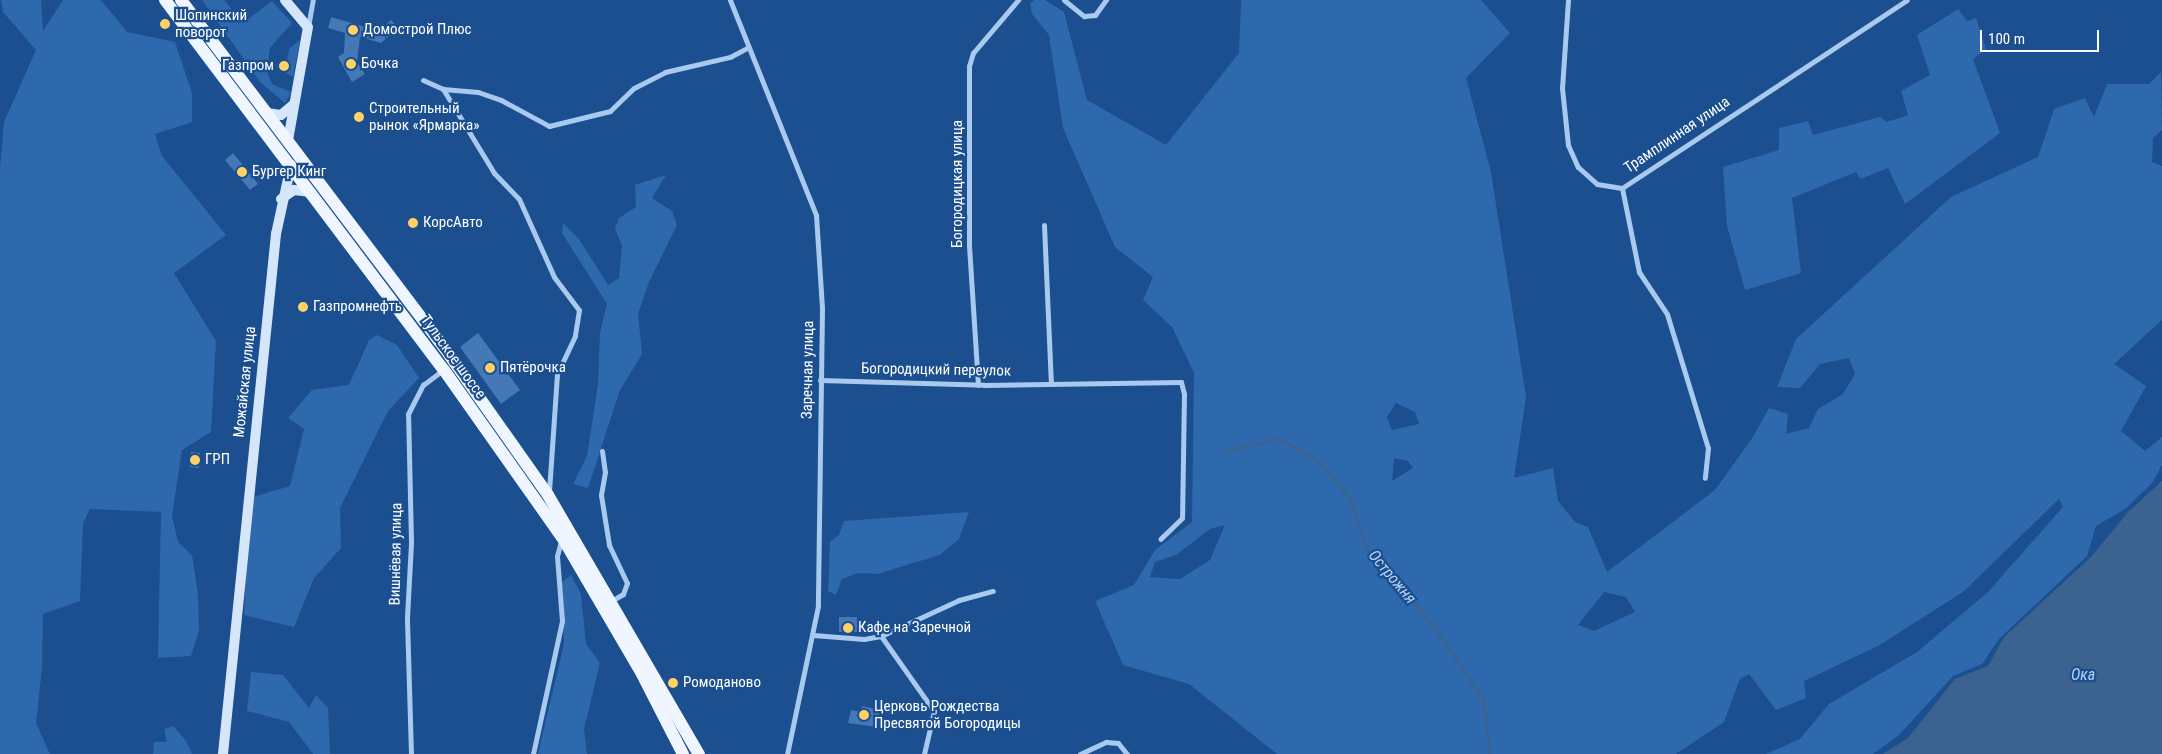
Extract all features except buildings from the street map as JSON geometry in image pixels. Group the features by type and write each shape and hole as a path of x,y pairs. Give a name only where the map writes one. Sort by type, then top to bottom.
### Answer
{"main road":[{"name":"Тульское шоссе","path":"165,0 444,370 562,537 642,674 683,754"},
{"name":"Тульское шоссе","path":"181,0 450,356 548,495 613,600 699,754"}],"street":[{"path":"285,0 308,28"},
{"path":"288,140 313,0"},
{"name":"Заречная улица","path":"730,0 816,215 822,309 820,380 821,505 818,606 787,754"},
{"name":"Богородицкая улица","path":"978,385 969,245 969,66 973,53 1018,0"},
{"path":"1064,0 1084,16 1095,15 1106,0"},
{"name":"Трамплинная улица","path":"1568,0 1562,88 1568,145 1578,167 1597,184 1622,188 1907,0"},
{"path":"423,80 443,88 478,92 501,100 549,126 610,111 634,88 665,72 730,57 749,47"},
{"path":"443,88 494,173 519,199 554,277 579,310 575,336 557,374 548,495"},
{"path":"267,113 281,115 294,104"},
{"name":"Можайская улица","path":"223,754 230,708 237,593 281,199 291,165"},
{"path":"1622,188 1639,272 1667,314 1708,448 1706,478"},
{"path":"281,199 294,190 311,192"},
{"path":"1044,225 1051,384"},
{"name":"Вишнёвая улица","path":"411,754 407,617 411,542 408,414 423,385 444,370"},
{"name":"Богородицкий переулок","path":"820,380 978,385 1181,382 1184,394 1182,518 1160,539"},
{"path":"602,451 605,472 601,495 609,545 627,583 623,594 613,600"},
{"path":"533,754 562,622 557,556 562,537"},
{"path":"813,635 864,639 881,636 959,600 993,590"},
{"path":"881,636 934,712 924,754"},
{"path":"1080,754 1106,742 1118,743 1127,754"}],"shaded area":[{"path":"1,0 41,0 43,31 63,0 101,0 127,32 175,42 192,93 192,122 155,134 162,156 226,235 174,273 216,341 211,432 182,450 172,516 178,542 192,555 198,594 199,630 191,656 158,658 161,512 90,509 83,523 80,601 43,614 42,668 36,723 50,754 0,754 0,169 4,122 36,50 3,12"},
{"path":"202,0 224,0 243,23 272,1 292,23 270,48 267,72 272,84 291,92 285,103 260,82"},
{"path":"1034,0 1045,0 1064,12 1087,100 1166,145 1239,53 1241,0 1481,0 1510,33 1466,78 1491,172 1526,397 1514,478 1553,468 1558,501 1575,522 1588,527 1607,572 1715,490 1753,437 1769,408 1788,414 1786,434 1809,428 1818,409 1843,394 1855,374 1849,358 1820,364 1800,388 1777,387 1796,339 1951,197 2038,157 2054,109 2085,98 2094,117 2107,84 2149,84 2161,72 2162,130 2153,138 2152,162 2162,166 2162,320 2114,364 2146,386 2121,431 2145,451 2162,437 2162,465 2152,483 2125,509 2096,526 2087,556 1999,639 1982,664 1953,676 1899,735 1873,754 1766,754 1800,739 1829,704 1917,652 1988,592 2063,507 2059,499 1963,592 1878,646 1804,681 1806,698 1776,710 1749,674 1740,679 1724,722 1676,754 1277,754 1189,684 1123,665 1095,601 1134,585 1155,550 1192,522 1194,373 1172,327 1143,300 1153,277 1115,247 1063,128 1049,35 1032,14 1030,4","holes":["1396,403 1415,412 1419,424 1392,430 1387,417","1394,458 1408,461 1413,468 1392,481","1225,525 1210,560 1180,579 1150,577 1155,562 1176,555 1210,529","1604,592 1626,597 1635,612 1594,631 1578,625"]},
{"path":"1958,9 1967,21 1976,18 1986,49 1973,59 2000,133 1905,204 1888,168 1860,179 1856,172 1792,198 1801,273 1745,290 1727,226 1723,167 1779,150 1779,128 1808,121 1813,135 1880,117 1887,122 1908,115 1901,91 1930,75 1917,35"},
{"path":"300,40 293,77 285,73 289,49"},
{"path":"666,175 652,198 672,211 677,225 649,282 638,314 642,354 620,390 588,488 573,484 587,456 598,384 600,333 607,304 562,233 563,223 579,239 608,285 619,278 622,246 615,229 619,218 636,207 635,185"},
{"path":"377,335 397,345 419,378 388,411 340,508 341,548 314,578 294,627 244,615 250,498 290,486 304,429 288,418 312,390 349,385 369,340"},
{"path":"969,512 959,539 940,555 877,574 858,573 842,579 836,595 828,591 830,542 839,535 844,521"},
{"path":"571,575 581,594 586,644 600,663 584,729 587,754 538,754 564,644 562,582"},
{"path":"251,672 283,675 309,708 316,695 328,708 330,754 313,754 289,722 247,711"},
{"path":"173,726 186,741 192,754 153,754 154,742 167,742 164,729"}],"water":[{"name":"Ока","path":"2162,481 2162,754 1883,754 1908,738 1955,679 1988,666 2004,637 2091,557 2129,511"}],"waterway":[{"name":"Острожня","path":"1226,451 1279,438 1320,462 1350,498 1367,549 1431,622 1484,701 1490,754"}],"place":[{"name":"Шопинский поворот","path":"165,24"},
{"name":"Домострой Плюс","path":"353,30"},
{"name":"Бочка","path":"351,64"},
{"name":"Газпром","path":"284,66"},
{"name":"Строительный рынок «Ярмарка»","path":"359,117"},
{"name":"Бургер Кинг","path":"242,172"},
{"name":"КорсАвто","path":"413,223"},
{"name":"Газпромнефть","path":"303,307"},
{"name":"Пятёрочка","path":"490,368"},
{"name":"ГРП","path":"195,460"},
{"name":"Кафе на Заречной","path":"848,628"},
{"name":"Ромоданово","path":"673,683"},
{"name":"Церковь Рождества Пресвятой Богородицы","path":"864,715"}]}
